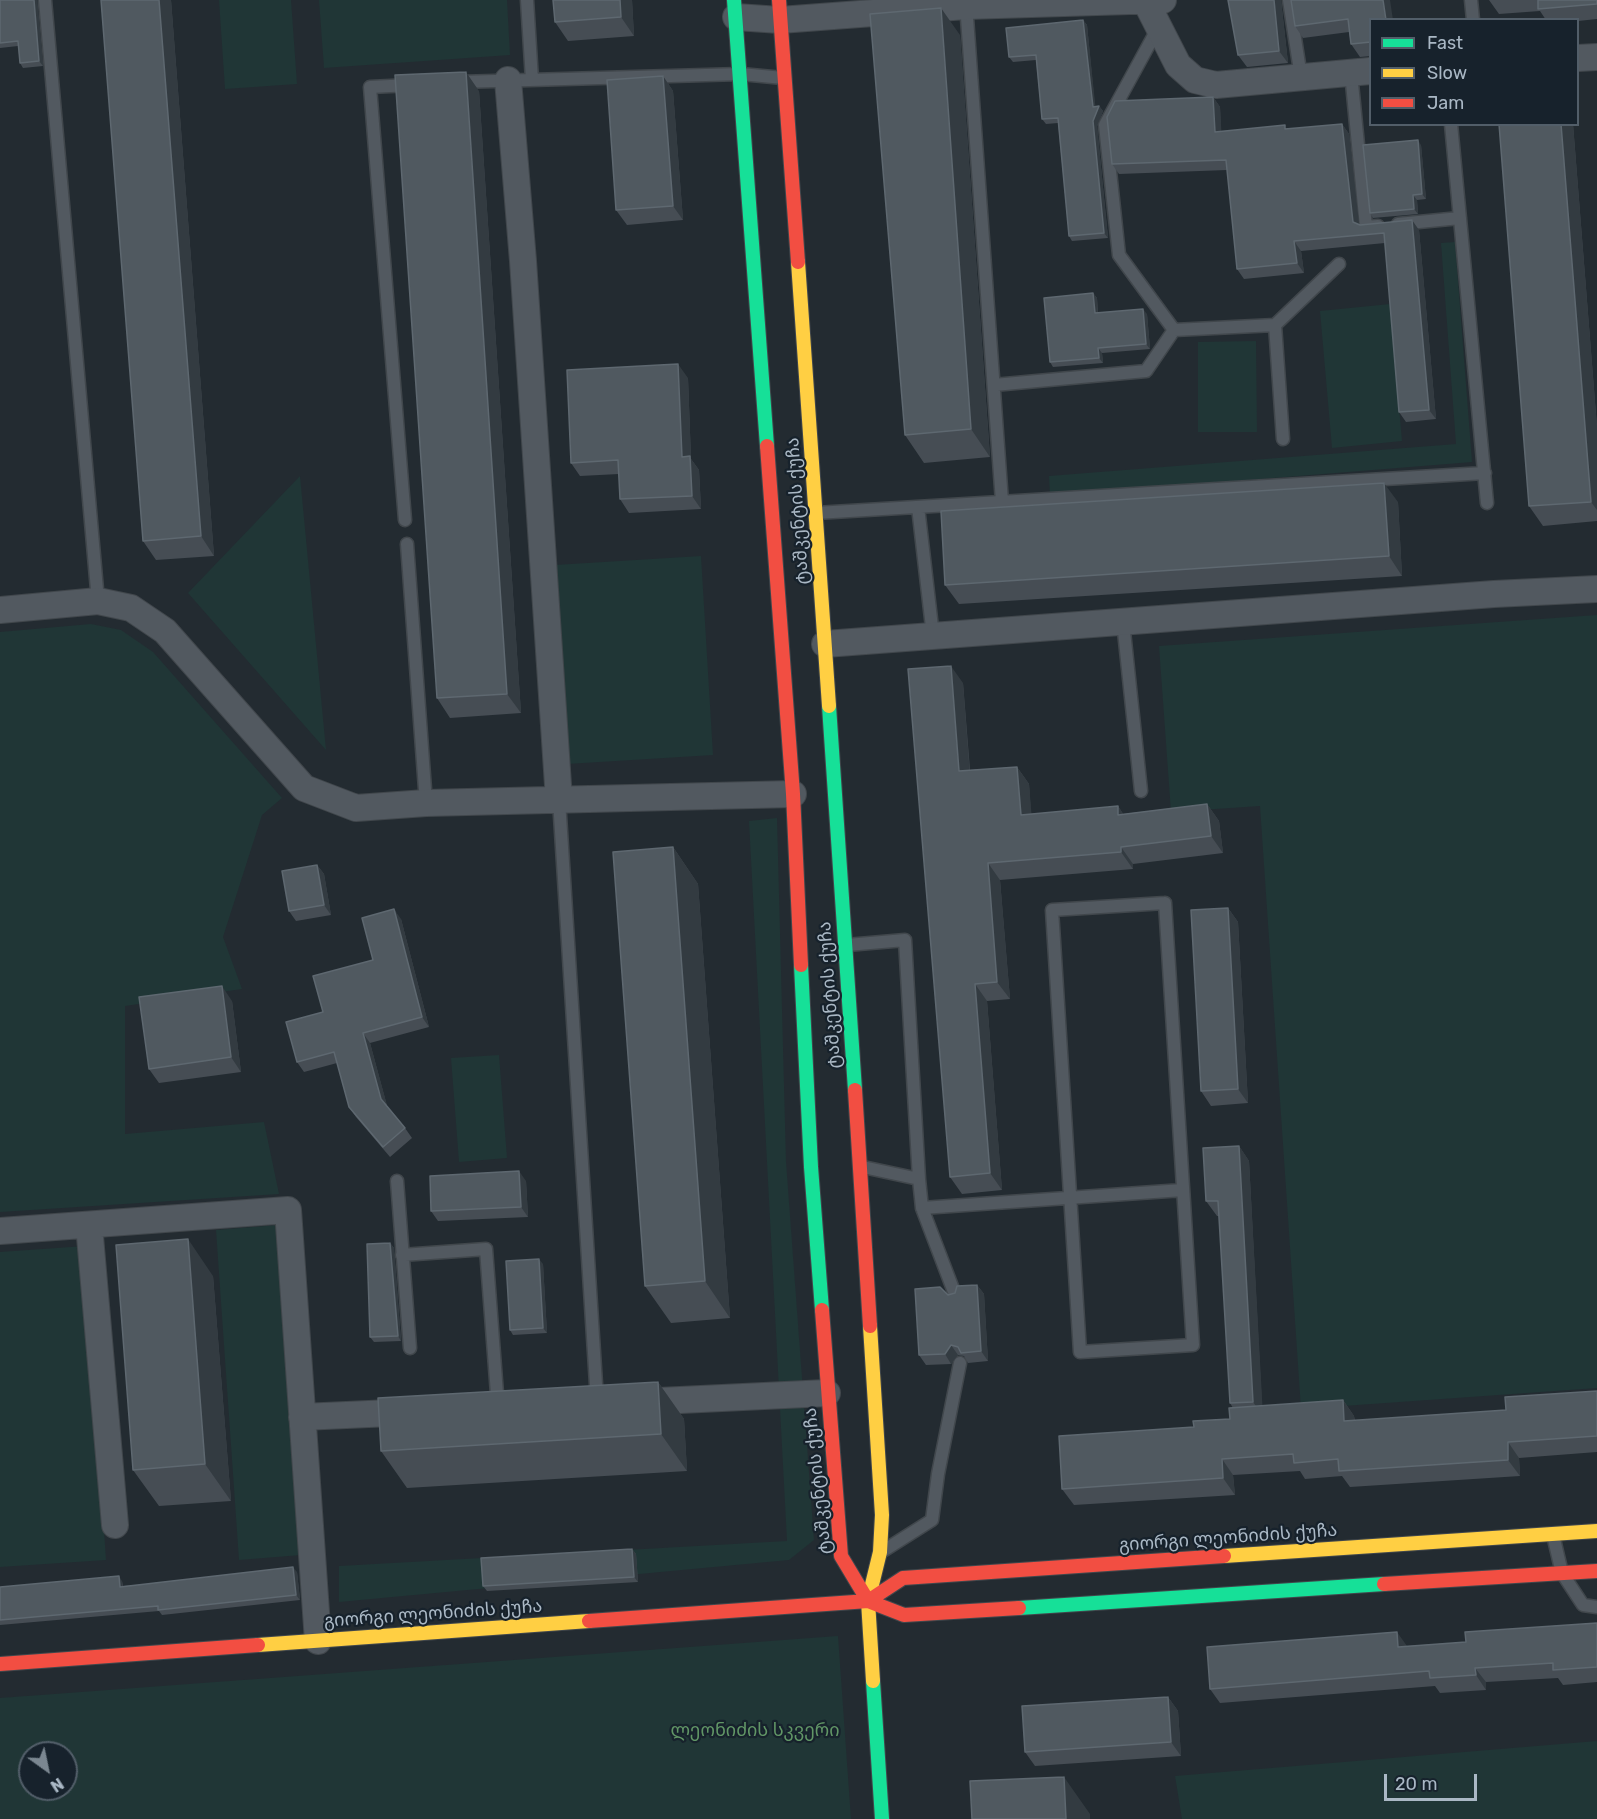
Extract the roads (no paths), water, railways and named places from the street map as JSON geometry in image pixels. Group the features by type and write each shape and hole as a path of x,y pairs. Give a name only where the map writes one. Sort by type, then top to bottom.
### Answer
{"main road":[{"name":"ტაშკენტის ქუჩა","path":"735,9 793,794 811,1167 827,1393 841,1556 868,1601"},
{"name":"ტაშკენტის ქუჩა","path":"779,10 825,644 882,1515 880,1552 868,1601"},
{"name":"გიორგი ლეონიძის ქუჩა","path":"868,1601 903,1578 1597,1531"},
{"name":"გიორგი ლეონიძის ქუჩა","path":"0,1664 868,1601 904,1615 1597,1571"},
{"path":"868,1601 882,1819"}],"street":[{"path":"735,9 779,10 966,3 1151,1 1158,27 1178,65 1195,80 1216,85 1361,72"},
{"path":"1579,58 1597,57"},
{"path":"520,80 523,261 559,800"},
{"path":"825,644 1494,594 1597,589"},
{"path":"0,610 98,601 131,608 165,631 304,788 357,808 426,803 793,794"},
{"path":"0,1231 288,1210 318,1641"},
{"path":"89,1225 115,1525"},
{"path":"586,1404 827,1393"},
{"path":"302,1417 438,1411"}],"lane":[{"path":"45,0 98,601"},
{"path":"520,80 527,0"},
{"path":"1288,0 1302,77"},
{"path":"1472,0 1473,18"},
{"path":"966,3 1002,502"},
{"path":"1158,27 1105,125 1119,255 1174,330"},
{"path":"1361,72 1366,227 1460,218"},
{"path":"450,83 741,74 784,78"},
{"path":"405,520 370,87 428,84"},
{"path":"1451,126 1487,503"},
{"path":"1174,330 1275,325 1339,264"},
{"path":"1275,325 1283,439"},
{"path":"994,385 1146,371 1174,330"},
{"path":"816,513 1485,473"},
{"path":"918,507 933,636"},
{"path":"407,544 426,803"},
{"path":"1123,622 1141,790"},
{"path":"559,800 586,1404"},
{"path":"1165,903 1183,1190 1193,1345 1080,1352 1052,910 1165,903"},
{"path":"845,945 905,940 922,1208 957,1297"},
{"path":"859,1166 919,1179"},
{"path":"397,1181 410,1348"},
{"path":"922,1208 1183,1190"},
{"path":"402,1255 486,1249 498,1408"},
{"path":"880,1552 932,1520 938,1474 960,1363"},
{"path":"1553,1534 1562,1574 1583,1605 1597,1608"}],"park label":[{"name":"ლეონიძის სკვერი","path":"755,1731"}]}
